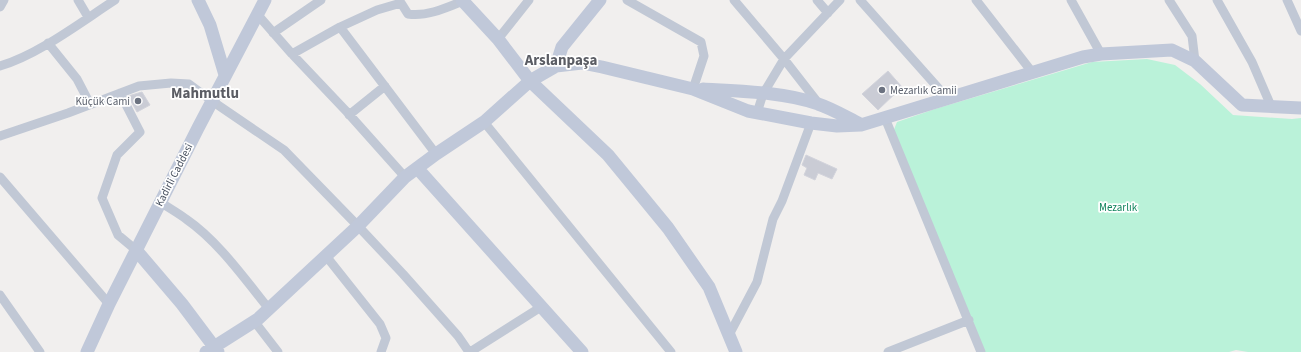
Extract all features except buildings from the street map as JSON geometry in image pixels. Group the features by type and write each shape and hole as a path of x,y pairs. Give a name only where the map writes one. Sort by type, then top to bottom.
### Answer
{"street":[{"path":"0,7 4,0"},
{"path":"78,0 88,17"},
{"path":"0,66 21,58 48,43 115,0"},
{"path":"198,0 210,25 225,75"},
{"name":"Kadirli Caddesi","path":"87,352 109,304 160,202 265,0"},
{"path":"273,33 321,0"},
{"path":"498,39 529,0"},
{"path":"556,66 562,47 600,0"},
{"path":"627,0 701,42 704,56 693,88"},
{"path":"734,0 784,59 818,104"},
{"path":"817,0 828,13"},
{"path":"757,113 763,94 784,59 840,0"},
{"path":"860,0 948,99"},
{"path":"976,0 1032,72"},
{"path":"1071,0 1101,54"},
{"path":"1169,0 1192,36 1195,61"},
{"path":"1217,0 1252,62 1271,106"},
{"path":"1287,0 1301,31"},
{"path":"292,54 340,27 377,10 400,2 408,14 416,16 440,10 462,1 498,39 530,81 608,155 668,228 709,287 736,352"},
{"path":"257,14 405,177"},
{"path":"340,27 436,154"},
{"path":"48,43 77,79 90,104"},
{"path":"693,88 748,111 757,113 811,123 837,126 861,125 1083,57 1101,54 1172,50 1195,61 1242,105 1301,108"},
{"path":"120,93 140,132 117,155 102,198 118,235 136,250 182,304 213,350 269,309 358,226 405,177 484,122 530,81 556,66 582,63 693,88 798,98 818,104 861,125"},
{"path":"0,136 139,86 171,83 189,84 284,150 403,274 458,336 470,352 541,307"},
{"path":"349,115 385,86"},
{"path":"885,118 982,352"},
{"path":"484,122 671,352"},
{"path":"729,335 757,282 773,219 782,200 811,123"},
{"path":"418,169 582,352"},
{"path":"0,177 109,304"},
{"path":"160,202 187,219 211,241 269,309"},
{"path":"326,256 380,324 386,338 382,352"},
{"path":"0,295 40,352"},
{"path":"888,352 969,320"},
{"path":"254,321 278,352"}],"green space":[{"name":"Mezarlık","path":"1147,59 1175,65 1200,84 1233,115 1292,119 1301,118 1301,352 1248,352 1236,350 1229,352 985,352 893,132 897,122 935,109 1092,62"}],"place":[{"name":"Mezarlık Camii","path":"882,90"},
{"name":"Küçük Cami","path":"138,101"}],"district":[{"name":"Arslanpaşa","path":"561,60"},
{"name":"Mahmutlu","path":"205,93"}]}
